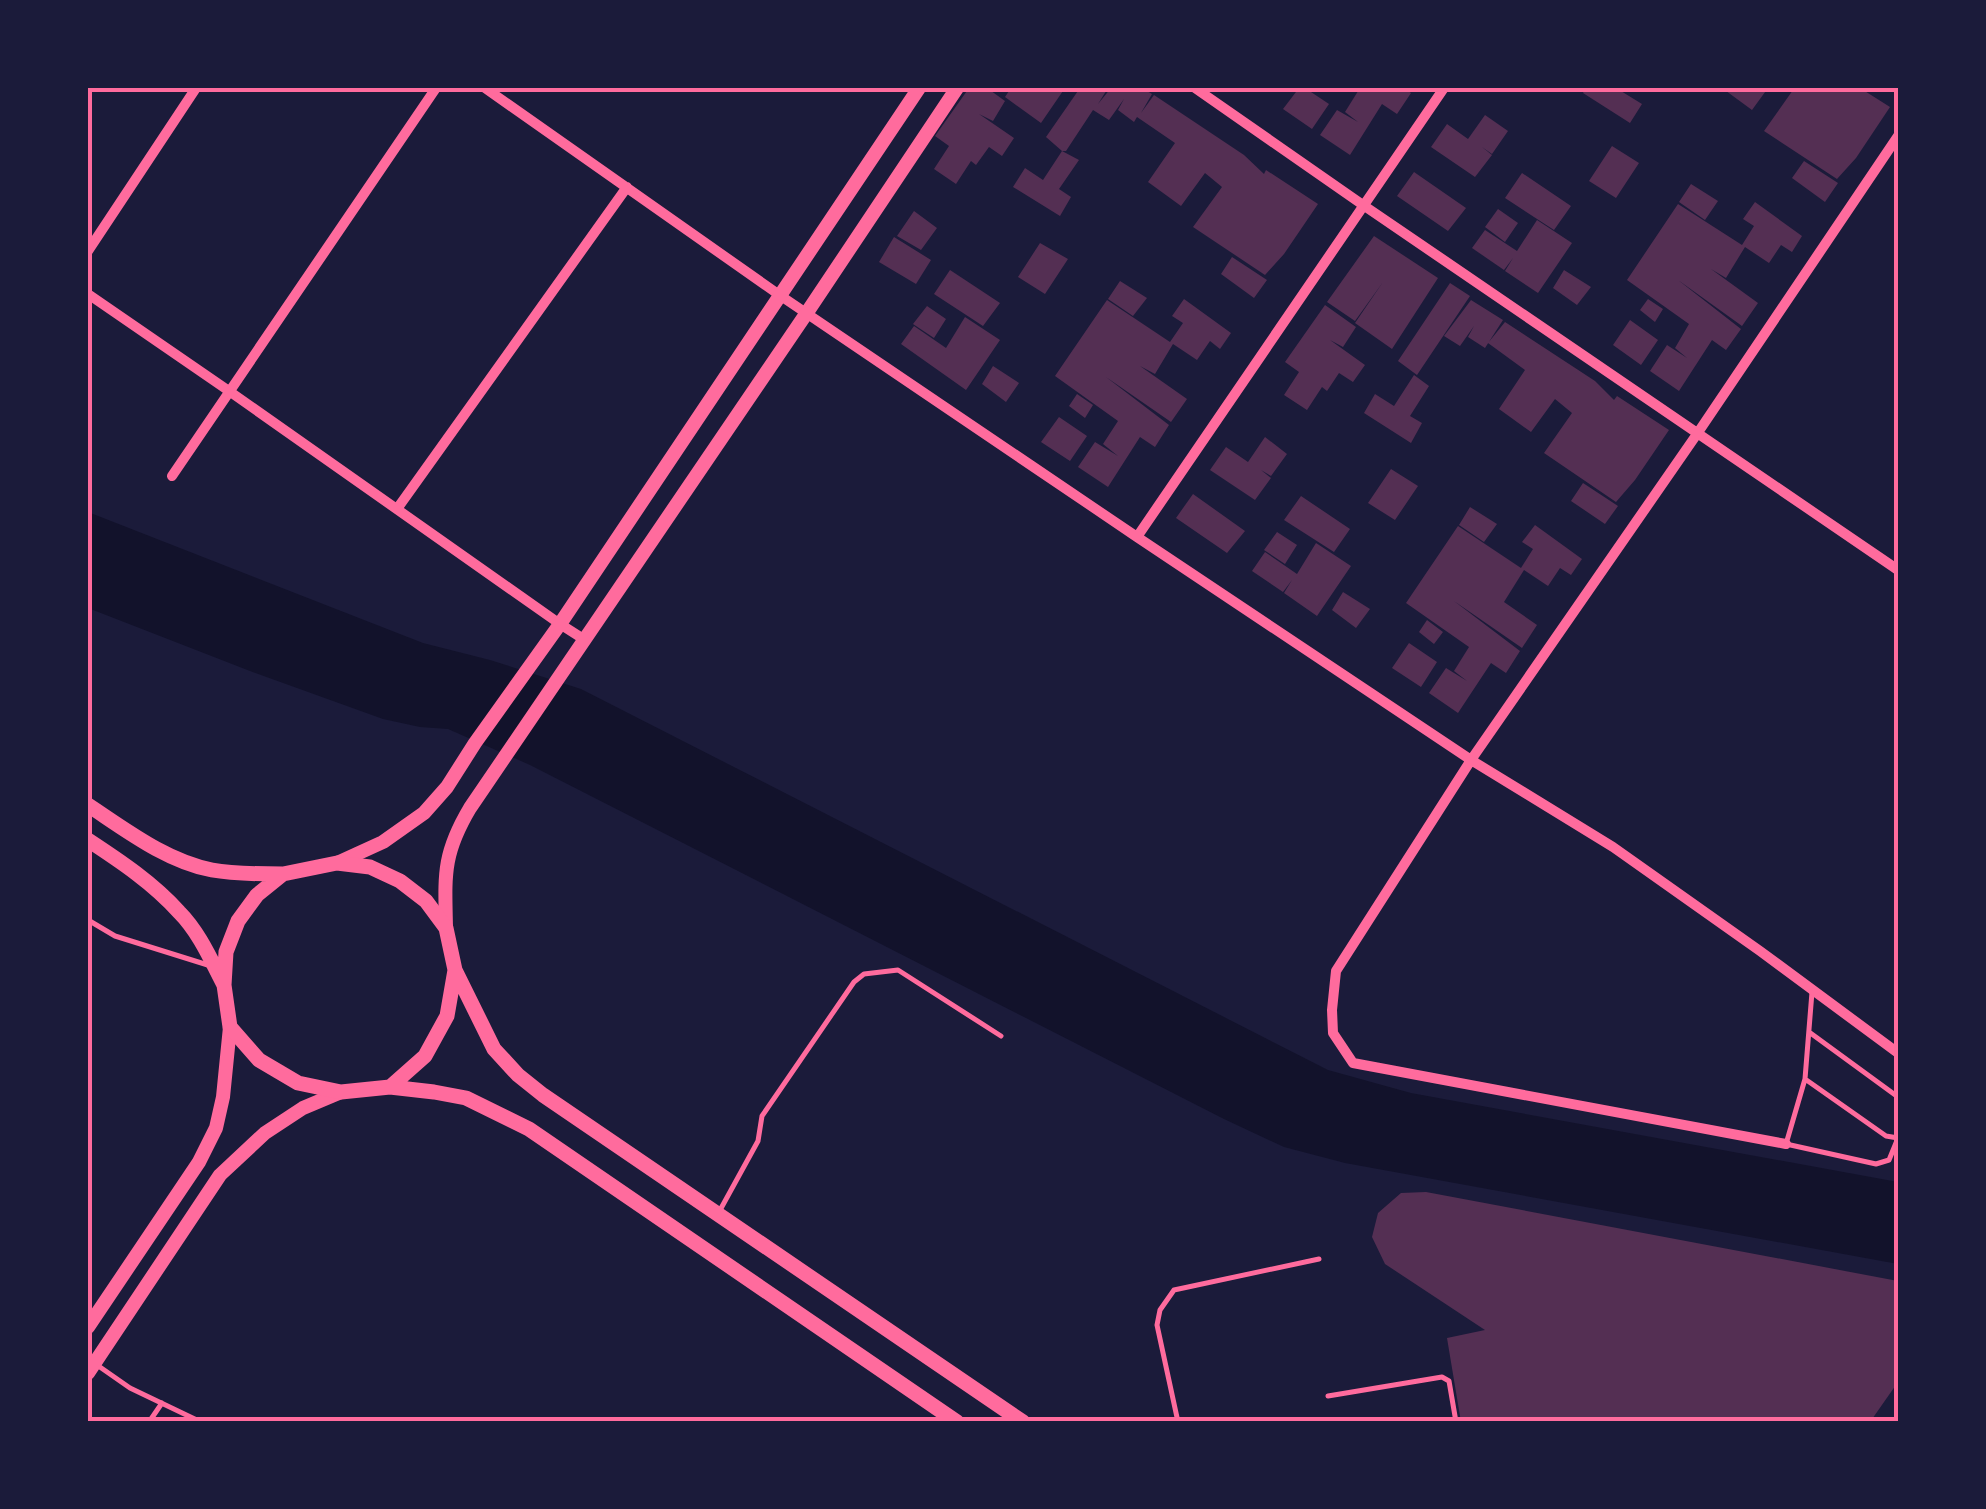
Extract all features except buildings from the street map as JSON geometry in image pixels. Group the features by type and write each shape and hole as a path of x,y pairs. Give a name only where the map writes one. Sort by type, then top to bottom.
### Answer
{"main road":[{"path":"88,805 132,835 180,860 211,870 283,874 337,863 384,842 424,814 447,788 560,624 918,88"},
{"path":"957,88 454,833 444,869 446,928 455,970 494,1048 518,1075 1023,1422"},
{"path":"88,840 131,869 181,913 224,985"},
{"path":"337,863 370,868 400,881 426,902 446,928"},
{"path":"88,1327 198,1162 216,1128 230,1026 224,985 226,952 238,922 257,895 283,874"},
{"path":"390,1087 425,1056 448,1016 455,970"},
{"path":"230,1026 272,1068 298,1083 341,1092"},
{"path":"91,1368 220,1175 265,1133 304,1108 341,1092 390,1087 466,1098 528,1129 957,1422"}],"street":[{"path":"88,251 196,88"},
{"path":"172,476 436,88"},
{"path":"486,88 806,314 1471,760 1613,848 1898,1053"},
{"path":"1195,88 1898,570"},
{"path":"1137,537 1444,88"},
{"path":"1786,1144 1353,1063 1333,1033 1336,972 1471,760 1898,136"},
{"path":"397,509 627,187"},
{"path":"88,294 585,640"}],"lane":[{"path":"88,920 115,936 214,966"},
{"path":"718,1214 758,1141 762,1116 854,982 864,974 898,970 1001,1036"},
{"path":"1805,1079 1886,1136 1898,1138 1888,1160 1876,1164 1786,1144 1805,1079 1812,989"},
{"path":"1809,1032 1898,1097"},
{"path":"1178,1422 1158,1325 1160,1310 1174,1290 1319,1259"},
{"path":"91,1368 202,1422"},
{"path":"1328,1396 1442,1376 1449,1381 1456,1422"},
{"path":"149,1422 162,1403"}],"shaded area":[{"path":"88,512 423,643 581,689 1328,1070 1411,1093 1898,1182 1898,1264 1345,1163 1284,1147 530,765 448,729 383,719 88,608"}]}
